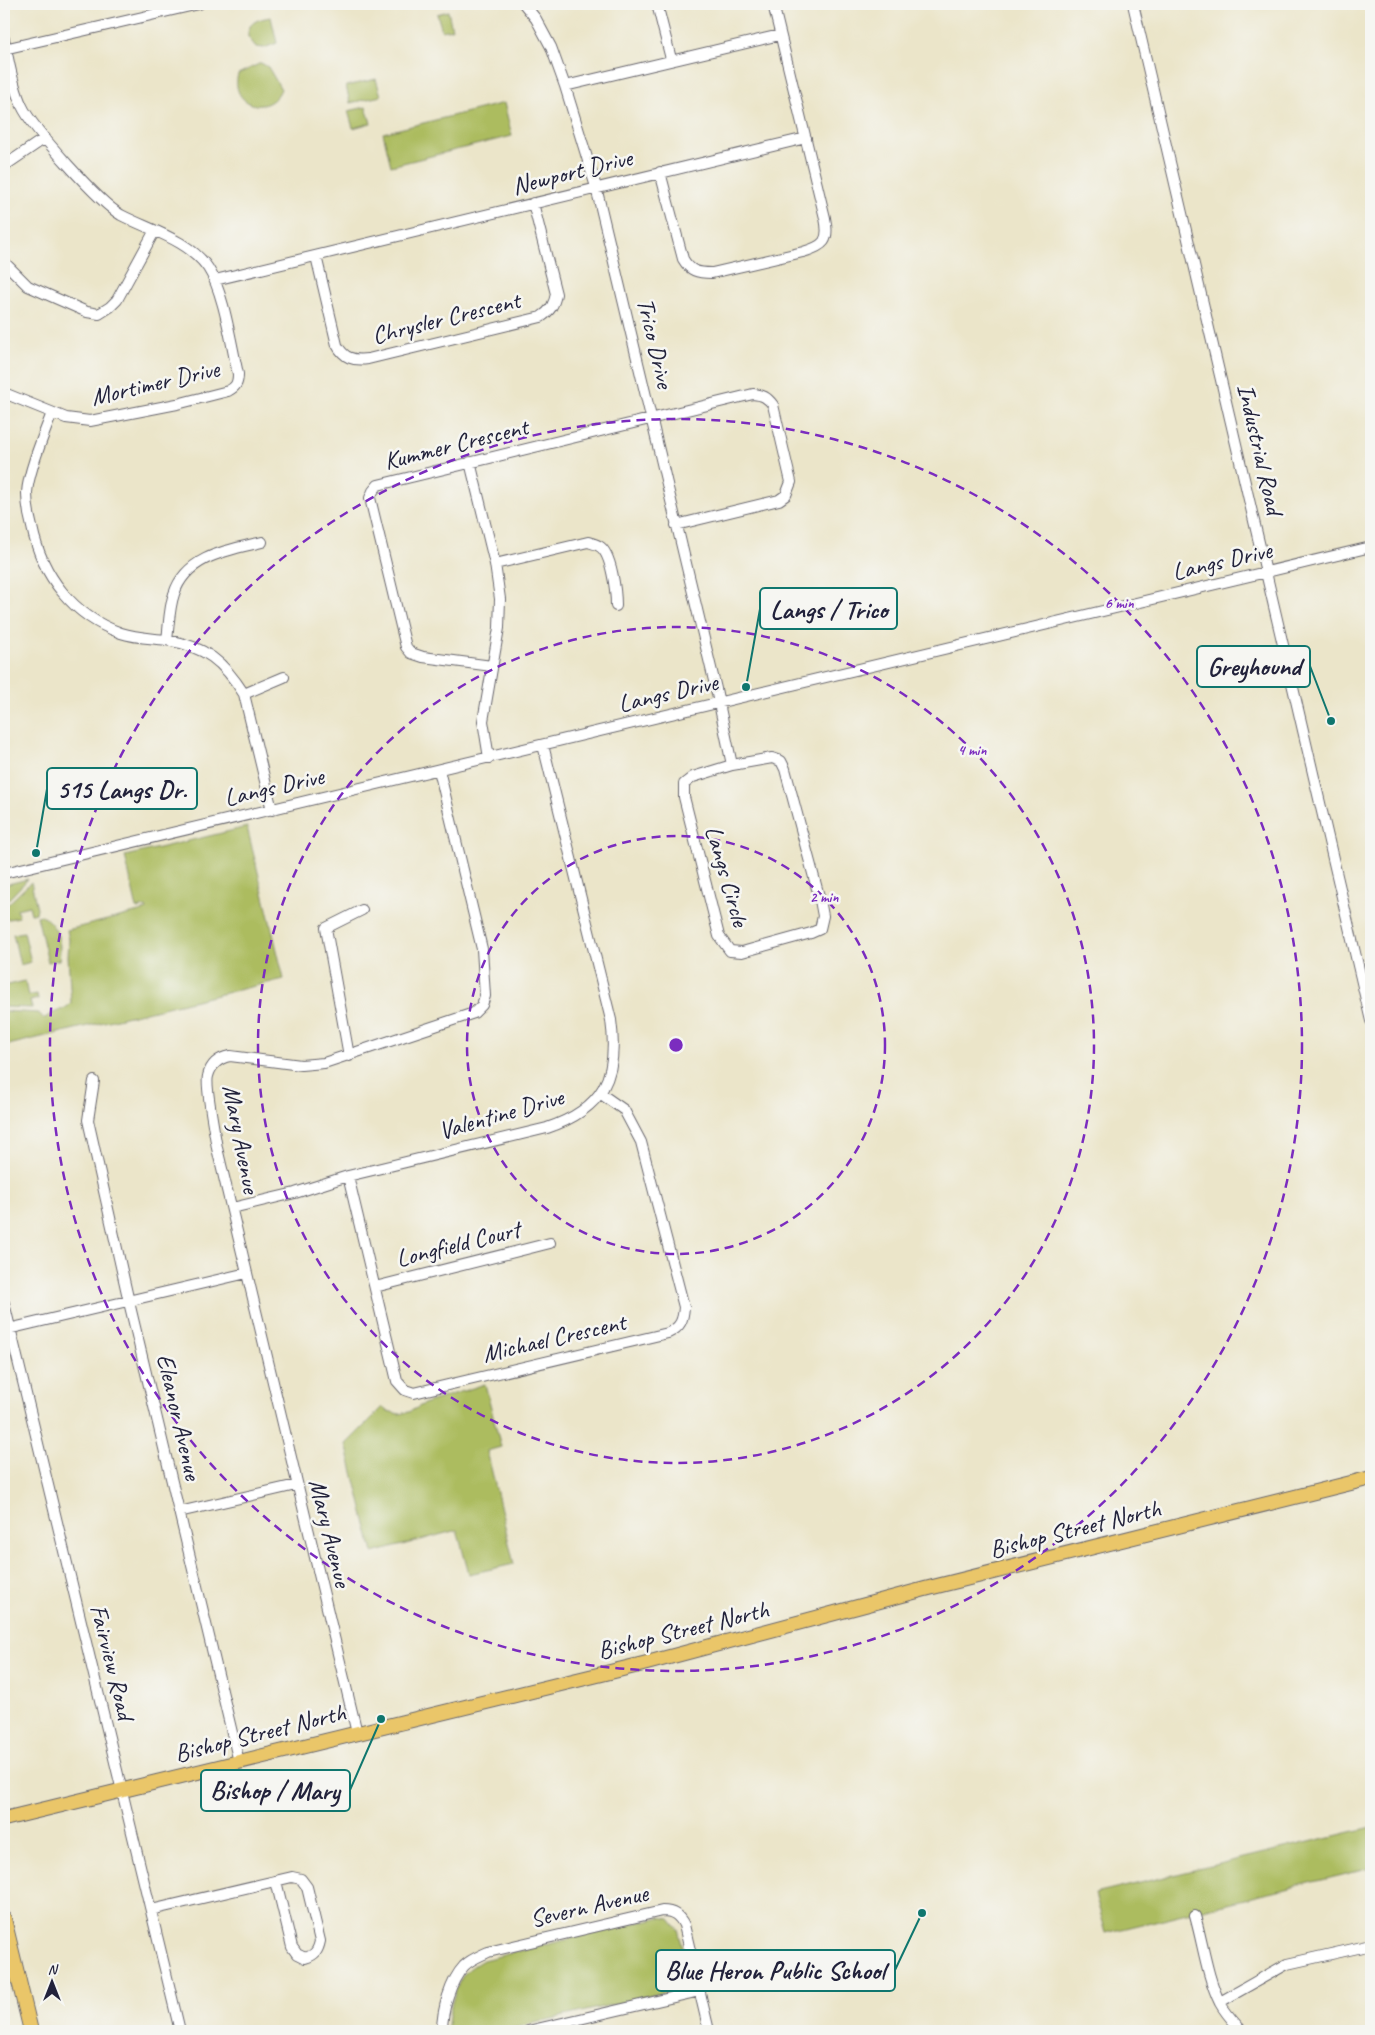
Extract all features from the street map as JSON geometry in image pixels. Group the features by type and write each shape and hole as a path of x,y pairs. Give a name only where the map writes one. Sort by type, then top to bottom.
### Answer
{"main road":[{"name":"Bishop Street North","path":"4,1819 643,1664 925,1589 1371,1478"},
{"path":"4,1919 31,2031"}],"street":[{"path":"5,46 198,4"},
{"name":"Trico Drive","path":"524,4 543,31 565,86 596,187 718,703"},
{"path":"657,4 671,59"},
{"path":"660,172 683,259 689,268 699,273 712,273 803,252 817,248 826,240 828,231 773,4"},
{"name":"Industrial Road","path":"1134,4 1371,1021"},
{"path":"565,86 780,34"},
{"name":"Mortimer Drive","path":"4,393 52,413 77,420 90,421 177,404 228,391 235,388 238,381 238,374 215,280 198,255 185,246 120,214 107,205 45,138 22,106 5,46"},
{"path":"4,166 45,138"},
{"name":"Newport Drive","path":"215,280 806,138"},
{"name":"Chrysler Crescent","path":"316,256 337,345 345,356 352,359 368,360 541,317 548,312 554,303 556,294 533,203"},
{"path":"4,262 28,286 87,312 99,314 110,308 117,300 154,232"},
{"name":"Kummer Crescent","path":"492,666 423,657 411,653 406,647 370,498 375,487 383,483 651,418 753,394 763,395 773,405 791,482 786,496 779,500 676,525"},
{"path":"52,413 27,492 35,545 42,563 63,592 84,614 108,628 136,637 166,640 194,646 221,664 244,694 272,810"},
{"path":"470,462 495,564 500,614 483,721 489,758"},
{"path":"166,640 174,594 183,575 200,560 227,550 262,542"},
{"path":"495,564 588,542 600,546 606,554 616,589 616,606"},
{"name":"Langs Drive","path":"4,873 1371,547"},
{"path":"244,694 284,677"},
{"path":"718,703 732,765"},
{"name":"Valentine Drive","path":"232,1208 295,1193 348,1176 547,1128 576,1116 600,1094 614,1059 611,1020 542,745"},
{"name":"Langs Circle","path":"772,758 781,761 785,769 823,916 820,929 811,933 742,952 730,951 720,936 684,797 684,784 693,777 732,765 772,758"},
{"name":"Mary Avenue","path":"357,1733 296,1485 217,1148 207,1078 212,1066 221,1058 230,1056 301,1065 324,1063 474,1013 482,1005 485,996 482,949 439,770"},
{"path":"348,1056 326,928 362,910"},
{"name":"Eleanor Avenue","path":"94,1081 88,1120 129,1302 239,1762"},
{"name":"Michael Crescent","path":"348,1176 397,1381 405,1390 414,1393 668,1333 676,1330 682,1323 684,1307 641,1142 624,1110 600,1094"},
{"name":"Longfield Court","path":"375,1287 550,1242"},
{"path":"7,1330 247,1273"},
{"name":"Fairview Road","path":"4,1303 7,1330 180,2031"},
{"path":"179,1512 296,1485"},
{"path":"151,1910 292,1876 300,1879 307,1887 320,1941 313,1955 305,1958 297,1954 292,1947 276,1881"},
{"name":"Severn Avenue","path":"442,2031 442,2021 453,1983 465,1965 474,1958 488,1952 662,1911 675,1913 684,1925 709,2031"},
{"path":"1195,1916 1212,1982 1220,2002 1242,2031"},
{"path":"1220,2002 1288,1964 1371,1945"},
{"path":"528,2031 700,1991"}],"green space":[{"path":"448,11 452,29 442,31 437,14"},
{"path":"271,17 277,43 264,48 256,47 248,37 249,28 258,20"},
{"path":"261,63 268,67 281,89 275,98 268,103 260,105 244,100 239,94 237,85 238,74"},
{"path":"376,79 381,96 350,103 346,86"},
{"path":"504,103 512,136 391,166 383,133"},
{"path":"366,107 371,123 353,128 348,111"},
{"path":"247,827 284,979 4,1046 4,1011 39,1013 44,1019 66,1008 71,1003 67,930 147,910 146,907 137,909 125,856"},
{"path":"28,879 4,904 4,885"},
{"path":"31,882 37,908 36,913 31,914 29,906 17,909 19,917 4,920 4,908"},
{"path":"42,915 52,925 58,935 60,946 59,960 48,962 37,916"},
{"path":"24,932 31,962 20,965 13,934"},
{"path":"25,981 28,996 37,994 38,999 30,1001 32,1008 4,1007 4,986"},
{"path":"485,1384 501,1447 487,1451 514,1564 469,1574 457,1530 373,1553 346,1444 383,1407 388,1411 399,1414 409,1412 426,1403"},
{"path":"1371,1827 1371,1868 1106,1933 1095,1894"},
{"path":"660,1917 670,1919 678,1929 690,1976 688,1985 683,1988 501,2031 448,2031 450,2011 459,1982 471,1967 483,1960"}],"place":[{"name":"Langs / Trico","path":"746,687"},
{"name":"Greyhound","path":"1331,721"},
{"name":"515 Langs Dr.","path":"36,853"},
{"name":"Bishop / Mary","path":"381,1719"},
{"name":"Blue Heron Public School","path":"922,1913"}]}
